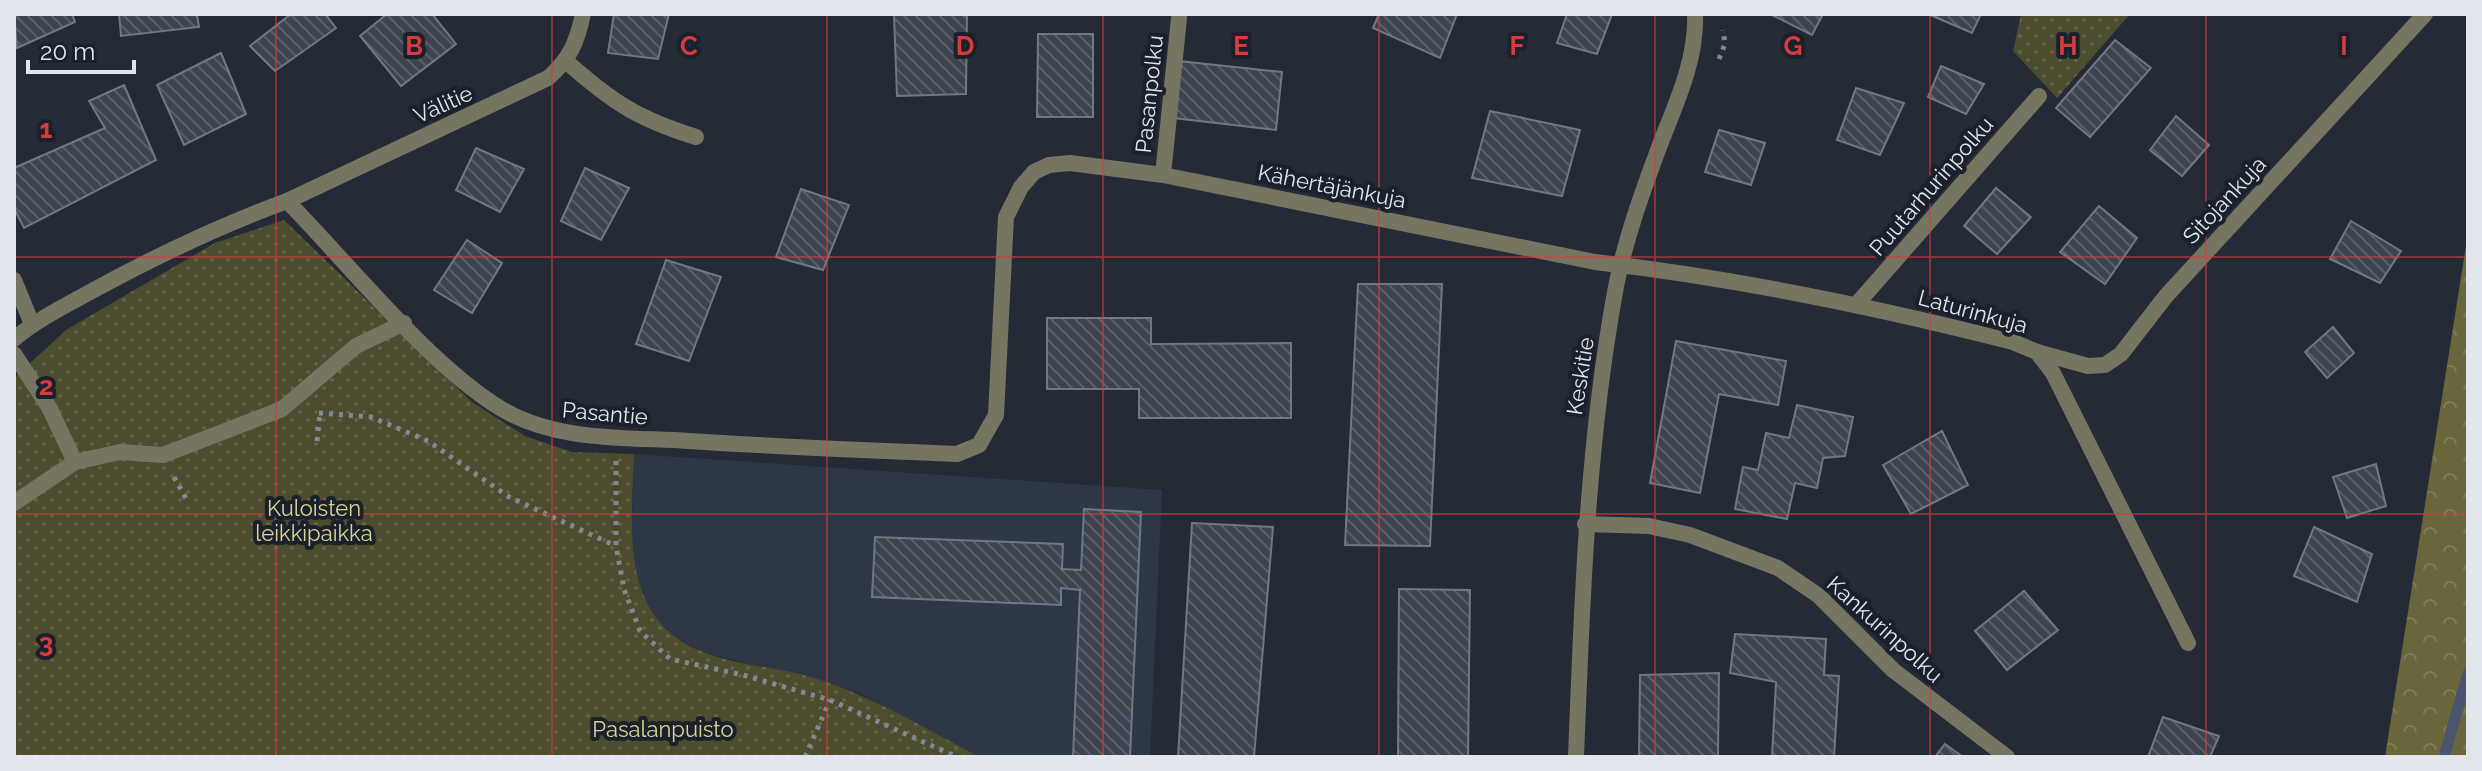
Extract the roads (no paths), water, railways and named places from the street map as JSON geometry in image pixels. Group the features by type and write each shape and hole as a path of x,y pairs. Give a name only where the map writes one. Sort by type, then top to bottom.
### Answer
{"street":[{"path":"583,14 577,40 567,62 605,96 649,123 696,137"},
{"name":"Keskitie","path":"1576,757 1591,445 1621,265 1684,81 1696,33 1695,14"},
{"name":"Sitojankuja","path":"2037,352 2088,366 2105,365 2121,354 2166,296 2425,14"},
{"name":"Pasanpolku","path":"1163,175 1179,18"},
{"name":"Välitie","path":"287,201 526,90 567,62"},
{"name":"Puutarhurinpolku","path":"1856,305 2039,96"},
{"name":"Kähertäjänkuja","path":"1034,172 1049,165 1070,163 1163,175 1621,265"},
{"name":"Pasantie","path":"287,201 404,323 474,390 502,409 547,430 616,437 957,454 979,445 996,415 1006,217 1013,200 1034,172"},
{"path":"14,339 32,324 152,258 217,227 287,201"},
{"name":"Laturinkuja","path":"1621,265 1856,305 2013,342 2037,352 2053,373 2188,643"},
{"path":"14,280 32,324"},
{"path":"14,503 75,462 120,452 163,455 282,409 356,346 404,323"},
{"path":"14,354 49,407 75,462"},
{"name":"Kankurinpolku","path":"1585,524 1649,526 1690,535 1778,568 1819,596 1893,670 2007,757"}],"waterway":[{"path":"2444,757 2468,673"}],"park label":[{"name":"Kuloisten leikkipaikka","path":"314,520"},
{"name":"Pasalanpuisto","path":"663,729"}]}
